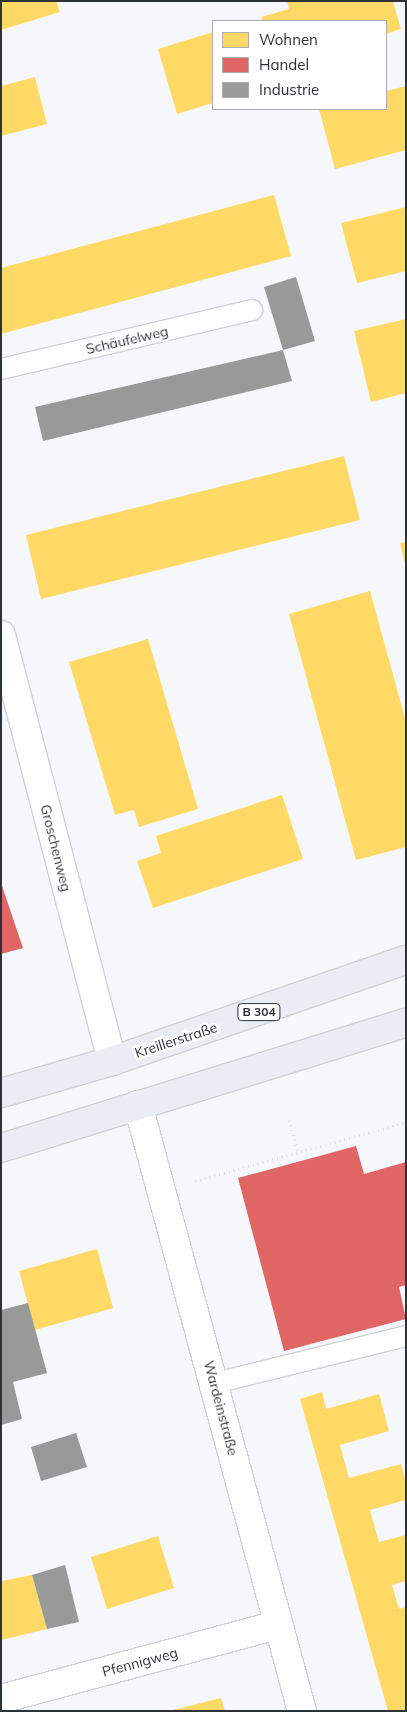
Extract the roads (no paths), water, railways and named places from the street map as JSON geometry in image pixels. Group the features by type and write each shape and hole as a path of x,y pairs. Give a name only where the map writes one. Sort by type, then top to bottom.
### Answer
{"main road":[{"name":"Kreillerstraße","path":"1,1093 112,1061 406,960"},
{"path":"1,1148 406,1023"}],"street":[{"name":"Groschenweg","path":"1,635 112,1061"},
{"name":"Wardeinstraße","path":"138,1106 163,1190 302,1711"},
{"name":"Pfennigweg","path":"1,1699 278,1625"}],"lane":[{"name":"Schäufelweg","path":"1,369 252,310"},
{"path":"215,1384 406,1336"}]}
